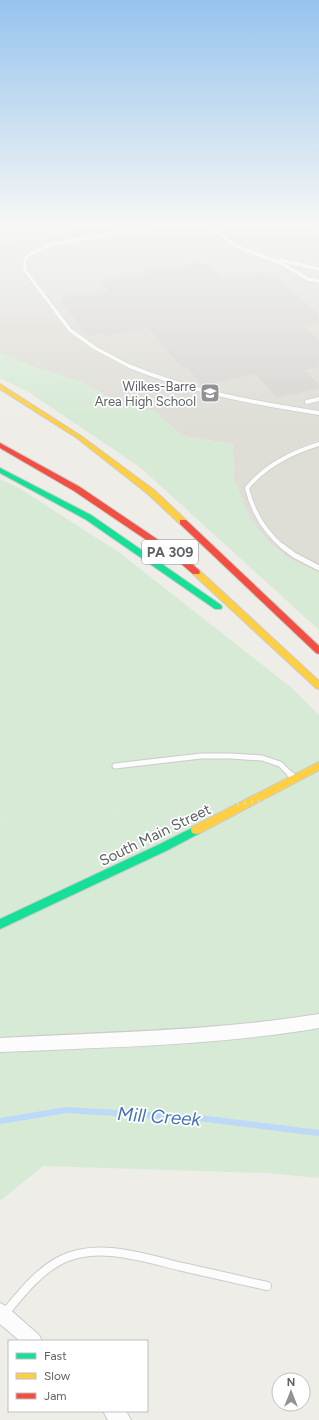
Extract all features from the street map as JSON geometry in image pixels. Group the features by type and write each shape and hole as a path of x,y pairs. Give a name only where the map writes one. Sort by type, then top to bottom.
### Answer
{"main road":[{"path":"0,386 79,437 151,492 319,651"},
{"name":"PA 309","path":"0,445 77,489 182,560 258,628 319,688"},
{"path":"0,470 88,517 227,613 319,688"},
{"path":"271,618 319,657"},
{"name":"South Main Street","path":"0,924 226,816 319,766"}],"street":[{"path":"0,1045 192,1035 295,1025 319,1020"},
{"path":"2,1313 32,1340"},
{"path":"113,1412 122,1420"}],"lane":[{"path":"39,289 69,329 89,344 109,356 156,376 205,392 319,413"},
{"path":"308,402 319,400"},
{"path":"319,444 293,453 275,462 258,475 247,488 248,498 253,511 273,538 292,556 319,568"},
{"path":"115,766 201,756 262,758 280,764 295,778"},
{"path":"2,1313 50,1266 70,1256 92,1251 118,1253 267,1286"}],"shaded area":[{"name":"Wilkes-Barre Area High School","path":"0,289 319,289 319,573 289,559 270,543 251,521 234,479 233,444 182,436 156,412 123,404 81,382 31,366 0,353"}],"green space":[{"path":"0,353 31,366 81,382 123,404 156,412 182,436 233,444 234,479 251,521 270,543 289,559 319,573 319,630 141,468 30,393 0,378"},
{"path":"0,479 19,488 120,553 293,689 319,715 319,1178 268,1173 43,1166 0,1201"}],"building":[{"path":"106,289 291,289 319,314 319,322 303,325 319,340 319,367 305,370 319,384 319,389 277,398 255,374 202,386 187,367 182,368 148,328 107,336 104,333 87,336 60,300 64,299 62,297 81,294 82,296 108,291"}],"waterway":[{"name":"Mill Creek","path":"0,1121 66,1110 199,1118 319,1133"}],"railway":[{"path":"0,820 248,803 319,792"}],"traffic: fast":[{"path":"0,470 88,517 218,607"},
{"path":"0,924 164,847 196,830"}],"traffic: slow":[{"path":"0,386 79,437 151,492 183,522"},
{"path":"196,572 319,686"},
{"path":"196,830 319,766"}],"traffic: jam":[{"path":"0,445 77,489 182,560 196,572"},
{"path":"183,522 319,651"}],"place":[{"name":"Wilkes-Barre Area High School","path":"210,393"}]}
